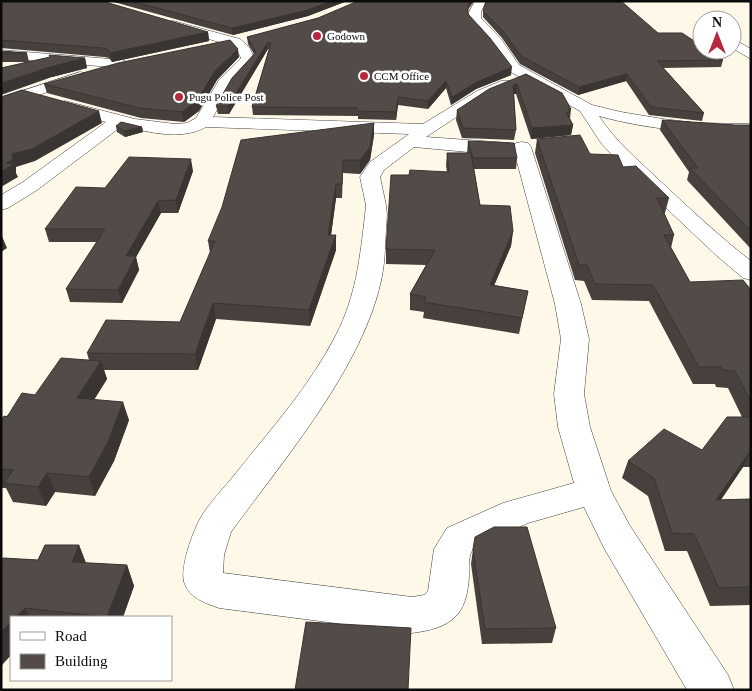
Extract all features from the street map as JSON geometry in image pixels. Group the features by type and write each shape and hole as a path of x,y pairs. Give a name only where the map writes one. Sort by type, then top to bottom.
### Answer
{"street":[{"path":"481,1 475,12 475,19 496,42 514,68 586,108 620,117 663,124 698,128 751,129"},
{"path":"164,22 243,40"},
{"path":"203,48 243,40"},
{"path":"25,94 119,120 178,130 196,127 201,122 222,86 233,72 248,59 244,50 243,40"},
{"path":"1,54 123,64"},
{"path":"1,103 123,64 139,61"},
{"path":"526,76 482,94 418,135 377,166 370,177 376,205 370,275 359,312 349,336 309,403 214,527 205,555 204,581 219,591 412,615 432,612 444,602 448,586 450,555 458,540 485,525 523,511 594,491"},
{"path":"586,108 595,138 751,273"},
{"path":"1,204 30,186 119,120"},
{"path":"201,122 418,135 468,147 531,146 575,339 570,402 574,427 594,491 618,537 712,690"}],"building":[{"path":"1,1 102,1 208,32 110,53 107,49 102,48 1,40"},
{"path":"131,1 331,1 308,10 232,28"},
{"path":"358,1 470,1 468,14 490,38 512,67 477,82 452,97 446,81 428,101 398,97 396,112 358,111 357,108 252,107 271,43 268,42 228,106 216,106 232,78 256,52 247,37 318,18"},
{"path":"486,1 621,1 658,33 682,33 692,40 692,60 723,60 657,61 704,113 651,107 627,74 579,87 521,56 503,31 483,11"},
{"path":"230,40 238,49 215,71 197,101 182,112 139,108 44,84 118,63"},
{"path":"1,51 27,53 1,53"},
{"path":"49,55 85,58 1,83 1,68 50,57"},
{"path":"526,74 562,93 571,109 568,109 570,112 566,112 573,125 532,128 517,84 513,85 516,130 463,128 457,110 489,89"},
{"path":"22,90 99,111 32,149 12,154 13,160 6,163 14,164 1,172 1,97"},
{"path":"662,120 751,125 751,231 690,168 698,168"},
{"path":"121,122 142,127 124,131 116,126"},
{"path":"374,123 370,147 360,160 343,160 342,184 336,184 328,235 336,235 309,310 213,303 195,354 87,353 106,320 180,322 215,241 208,241 222,207 241,140"},
{"path":"580,135 590,154 618,155 623,167 636,166 669,198 657,198 674,235 664,235 690,282 743,280 751,290 751,402 735,371 723,370 721,367 699,367 653,285 595,284 587,265 579,265 537,139"},
{"path":"468,141 514,143 517,158 473,158"},
{"path":"447,153 471,153 480,205 510,206 513,231 490,285 528,291 522,318 424,302 426,297 410,294 435,250 386,249 391,175 409,175 410,170 449,172"},
{"path":"129,157 191,159 176,200 158,201 126,256 136,256 118,290 66,289 105,229 45,229 76,187 105,188"},
{"path":"61,358 101,361 77,398 123,402 108,442 89,477 47,473 38,487 4,483 13,470 1,469 1,420 4,416 7,417 22,393 35,395"},
{"path":"727,417 751,417 751,450 716,500 751,499 751,587 719,588 694,534 672,533 654,478 628,461 664,429 702,450"},
{"path":"494,527 527,527 556,628 485,629 473,549 475,537"},
{"path":"45,545 79,545 72,562 127,565 107,616 25,608 17,616 10,616 10,623 1,632 1,562 3,558 38,560"},
{"path":"306,622 411,628 408,690 295,690"}],"place":[{"name":"Godown","path":"317,36"},
{"name":"CCM Office","path":"364,76"},
{"name":"Pugu Police Post","path":"179,97"}]}
